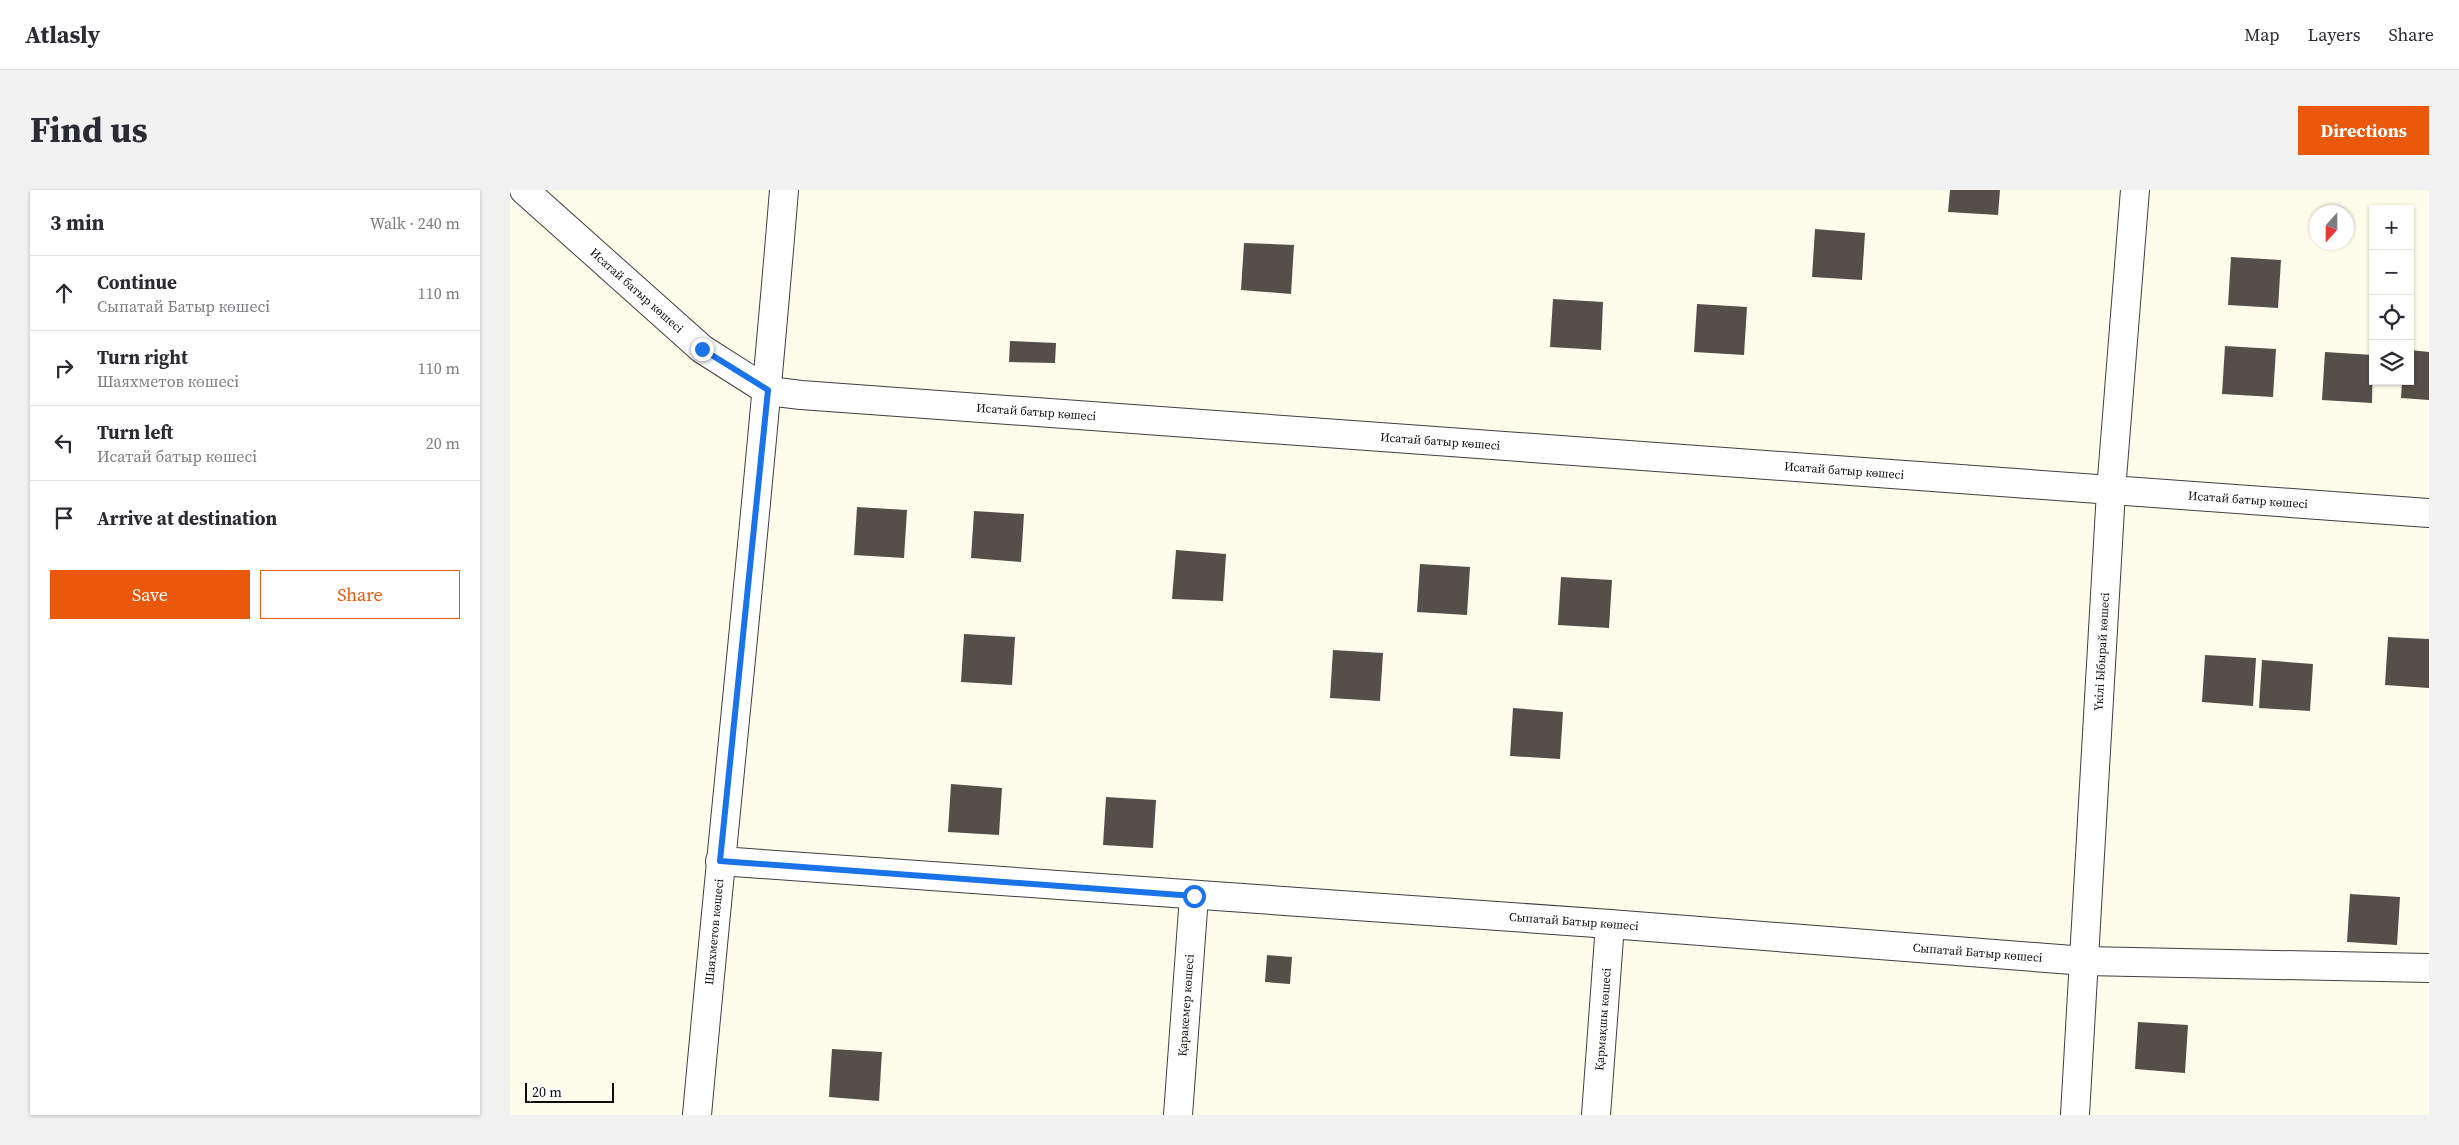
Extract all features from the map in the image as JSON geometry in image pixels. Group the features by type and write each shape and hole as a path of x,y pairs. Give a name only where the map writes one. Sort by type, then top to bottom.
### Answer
{"street":[{"name":"Исатай батыр көшесі","path":"524,190 702,349 768,390 831,397 2429,513"},
{"name":"Шаяхметов көшесі","path":"697,1115 720,861 768,390 784,190"},
{"name":"Үкілі Ыбырай көшесі","path":"2075,1115 2110,491 2135,190"},
{"name":"Сыпатай Батыр көшесі","path":"720,861 1610,924 2085,961 2429,968"},
{"name":"Қаракемер көшесі","path":"1178,1115 1194,896"},
{"name":"Қармақшы көшесі","path":"1596,1115 1610,924"}],"building":[{"path":"1950,190 2000,190 1998,215 1948,212"},
{"path":"1815,229 1865,233 1862,280 1812,277"},
{"path":"1244,243 1294,245 1291,294 1241,290"},
{"path":"2231,257 2281,260 2278,308 2228,305"},
{"path":"1553,299 1603,302 1601,350 1550,347"},
{"path":"1697,304 1747,307 1744,355 1694,352"},
{"path":"1010,341 1056,343 1055,363 1009,362"},
{"path":"2225,346 2276,349 2273,397 2222,394"},
{"path":"2414,350 2429,352 2429,400 2401,398 2402,385 2414,385"},
{"path":"2325,352 2369,355 2369,385 2372,385 2372,403 2322,400"},
{"path":"857,507 907,510 904,558 854,555"},
{"path":"974,511 1024,514 1021,562 971,558"},
{"path":"1176,550 1226,554 1223,601 1172,599"},
{"path":"1420,564 1470,567 1467,615 1417,612"},
{"path":"1561,577 1612,580 1609,628 1558,625"},
{"path":"964,634 1015,637 1012,685 961,682"},
{"path":"2388,637 2429,639 2429,688 2385,685"},
{"path":"1333,650 1383,653 1380,701 1330,698"},
{"path":"2205,655 2256,658 2253,706 2202,702"},
{"path":"2262,660 2313,664 2310,711 2259,708"},
{"path":"1513,708 1563,712 1560,759 1510,756"},
{"path":"951,784 1002,788 999,835 948,832"},
{"path":"1106,797 1156,800 1153,848 1103,845"},
{"path":"2350,894 2400,897 2397,945 2347,942"},
{"path":"1267,955 1292,957 1290,984 1265,982"},
{"path":"2138,1022 2188,1025 2185,1073 2135,1069"},
{"path":"832,1049 882,1052 879,1101 829,1097"}],"route":[{"path":"702,349 768,390 720,861 1194,896"}]}
